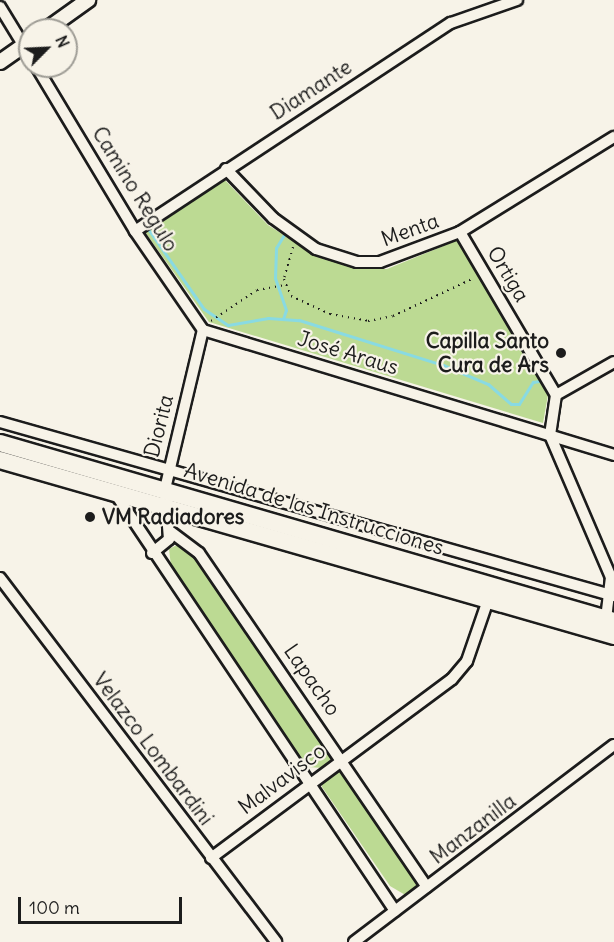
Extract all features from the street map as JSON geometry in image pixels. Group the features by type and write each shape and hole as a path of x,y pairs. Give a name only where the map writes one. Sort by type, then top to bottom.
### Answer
{"main road":[{"name":"Avenida de las Instrucciones","path":"0,443 165,489 610,620"},
{"name":"Avenida de las Instrucciones","path":"0,460 170,506 614,636"}],"street":[{"path":"63,18 88,0"},
{"name":"Diamante","path":"135,231 451,23 517,0"},
{"path":"0,7 18,33"},
{"path":"0,62 18,53"},
{"name":"Camino Regulo","path":"43,78 135,231 206,326"},
{"name":"Menta","path":"226,169 297,236 336,257 380,262 460,232 614,137"},
{"name":"Ortiga","path":"460,232 556,395"},
{"name":"José Araus","path":"206,326 614,455"},
{"name":"Diorita","path":"171,532 170,506 165,489 168,470 206,326"},
{"path":"610,620 613,596 611,577 550,435 556,395 614,362"},
{"name":"Avenida de las Instrucciones","path":"0,422 613,596"},
{"path":"114,491 152,553 310,782 395,911"},
{"path":"152,553 168,543 171,532"},
{"name":"Lapacho","path":"171,532 200,553 343,757 428,887"},
{"name":"Velazco Lombardini","path":"0,578 276,942"},
{"name":"Malvavisco","path":"211,858 343,757 461,671 488,600"},
{"name":"Manzanilla","path":"354,942 614,745"}],"path":[{"path":"285,285 297,236"},
{"path":"285,285 304,305 368,321 418,306 484,273"},
{"path":"206,326 218,313 270,288 285,285"}],"green space":[{"path":"223,178 268,225 318,257 354,268 387,269 458,240 548,395 543,423 209,322 145,232"},
{"path":"179,544 194,554 334,756 323,768 307,767 171,566 169,549"},
{"path":"341,767 420,886 407,896 390,886 322,787 322,780"}],"waterway":[{"path":"146,226 204,309 228,325 268,318 299,320 443,365 488,384 511,404 519,404 533,382 545,380"},
{"path":"283,319 286,310 275,278 276,248 287,230"}],"place":[{"name":"Capilla Santo Cura de Ars","path":"561,353"},
{"name":"VM Radiadores","path":"90,517"}]}
